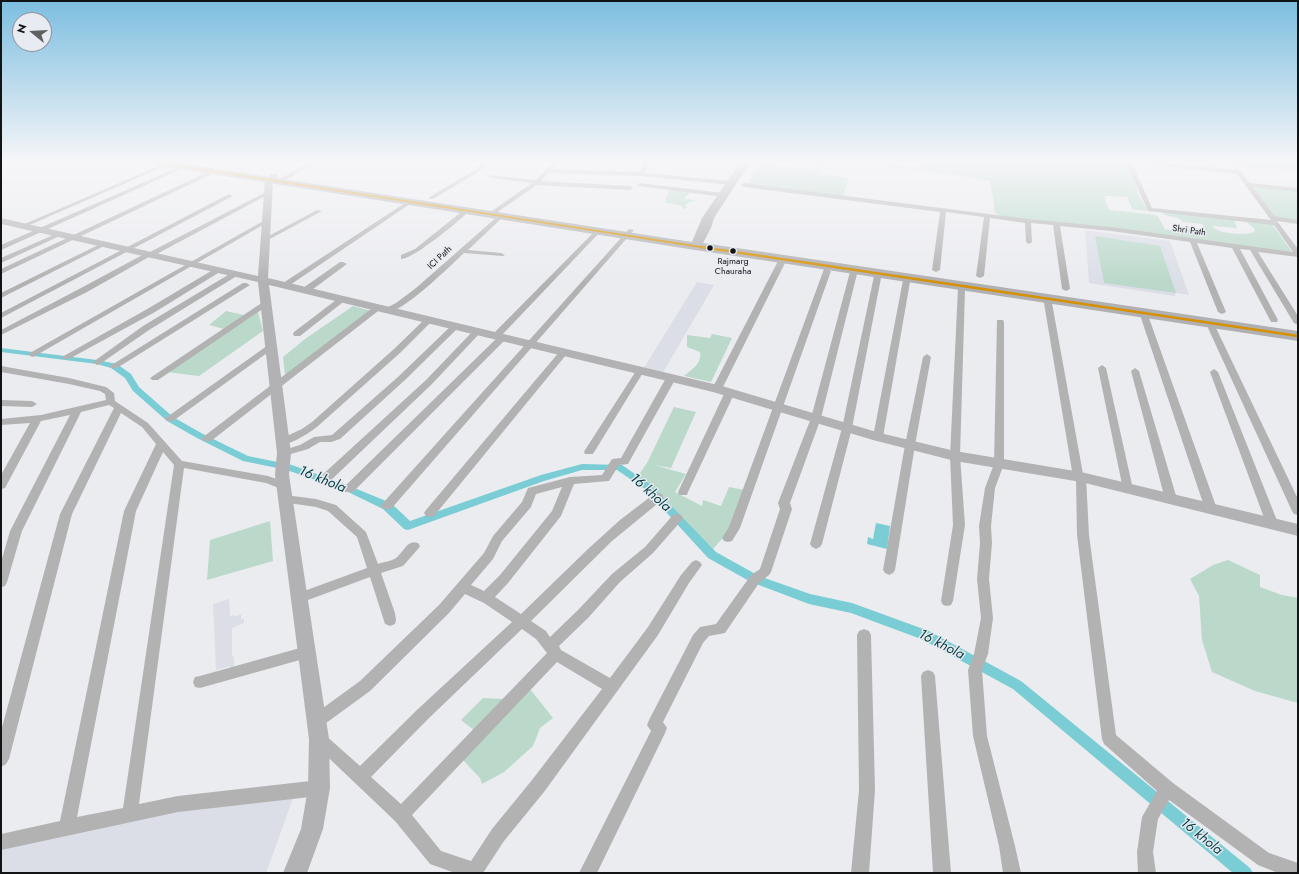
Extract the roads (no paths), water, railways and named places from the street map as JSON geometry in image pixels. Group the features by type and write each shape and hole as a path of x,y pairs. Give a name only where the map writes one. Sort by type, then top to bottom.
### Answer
{"highway":[{"path":"410,202 497,213 1298,330"},
{"path":"448,202 497,213 598,231 629,233"},
{"path":"691,242 708,222 708,218 719,202"},
{"path":"691,242 1298,336"}],"street":[{"path":"23,226 79,202"},
{"path":"1,248 106,202"},
{"path":"1,272 149,202"},
{"path":"1,316 219,202"},
{"path":"1,333 249,202"},
{"path":"268,202 264,280 266,304 276,386 283,469 318,730 319,788 312,829 295,873"},
{"path":"284,285 410,202"},
{"name":"ICI Path","path":"207,439 276,386 384,309 399,305 419,290 461,251 497,213 511,202"},
{"name":"Shri Path","path":"878,202 1028,221 1112,229 1235,247 1298,254"},
{"path":"1146,202 1150,210 1298,222"},
{"path":"1260,202 1298,254"},
{"path":"404,257 417,250 467,210"},
{"path":"936,270 943,210"},
{"path":"266,239 319,211"},
{"path":"980,276 987,216"},
{"path":"1,221 264,280 671,378 723,391 878,437 955,456 1079,477 1298,530"},
{"path":"32,354 267,221"},
{"path":"1028,221 1029,242"},
{"path":"1056,224 1066,289"},
{"path":"349,489 499,337 598,231"},
{"path":"387,506 629,233"},
{"path":"1,261 60,234"},
{"path":"1193,241 1222,312"},
{"path":"1,296 104,244"},
{"path":"1235,247 1274,320"},
{"path":"1253,249 1298,323"},
{"path":"461,251 501,255"},
{"path":"683,492 723,391 781,263"},
{"path":"306,290 343,264"},
{"path":"66,357 152,310 219,270"},
{"path":"728,538 734,528 779,408 827,270"},
{"path":"97,362 146,328 236,274"},
{"path":"588,873 660,728 654,725 698,639 705,631 720,629 755,579 765,572 786,509 784,503 816,418 853,274"},
{"path":"816,544 847,428 877,278"},
{"path":"878,437 906,282"},
{"path":"114,366 246,285"},
{"path":"947,601 959,525 955,456 961,290"},
{"path":"297,334 343,299"},
{"path":"1048,303 1079,477 1083,535 1109,739 1164,794 1264,859 1298,872"},
{"path":"155,378 266,304"},
{"path":"1145,318 1211,509"},
{"path":"283,469 315,424 429,320"},
{"path":"1000,322 999,464 990,488 985,526 986,543 983,579 987,618 981,654 975,670 980,736 1007,846 1012,873"},
{"path":"1,370 69,381 102,389 109,393 115,405 145,425 179,464 268,480 283,469 304,448 318,439 331,439 336,437 402,378 456,326"},
{"path":"1212,328 1298,511"},
{"path":"324,480 429,382 477,332"},
{"path":"170,419 271,346"},
{"path":"430,513 563,353"},
{"path":"890,570 910,445 927,357"},
{"path":"1102,368 1128,489"},
{"path":"589,452 640,371"},
{"path":"1135,371 1171,499"},
{"path":"1214,372 1272,523"},
{"path":"318,730 444,609 489,556 497,539 527,504 532,491 570,481 605,478 616,462 624,461 671,378"},
{"path":"1,403 32,404"},
{"path":"1,422 38,418 78,409 115,405"},
{"path":"1,759 66,514 115,405"},
{"path":"1,582 16,531 78,409"},
{"path":"1,485 38,418"},
{"path":"67,829 130,511 161,444"},
{"path":"130,814 179,464"},
{"path":"283,469 316,503 332,508 362,535 389,613 390,620"},
{"path":"486,598 504,579 557,514 570,481"},
{"path":"360,777 415,720 521,621 589,554 640,510 658,497"},
{"path":"555,654 552,644 583,614 616,578 649,550 677,518"},
{"path":"300,598 385,566 398,563 414,546"},
{"path":"318,730 360,777 401,815 436,858 473,872 498,835 538,786 610,686 653,631 685,579 696,565"},
{"path":"463,587 486,598 521,621 541,635 555,654 582,668 610,686"},
{"path":"860,873 867,779 863,668 864,635"},
{"path":"200,682 307,652"},
{"path":"401,815 555,654"},
{"path":"928,676 942,873"},
{"path":"1,842 178,804 319,788"},
{"path":"1147,873 1145,852 1150,817 1164,794"}],"water":[{"path":"876,523 890,526 887,549 867,544 868,537 873,539"}],"waterway":[{"name":"16 khola","path":"1,350 97,362 114,366 128,376 136,389 170,419 200,436 246,459 289,467 349,489 387,506 408,526 541,478 582,467 619,467 648,487 712,555 755,579 809,599 852,608 925,635 1017,685 1245,873"}],"place":[{"name":"Rajmarg Chauraha","path":"733,251"}]}
